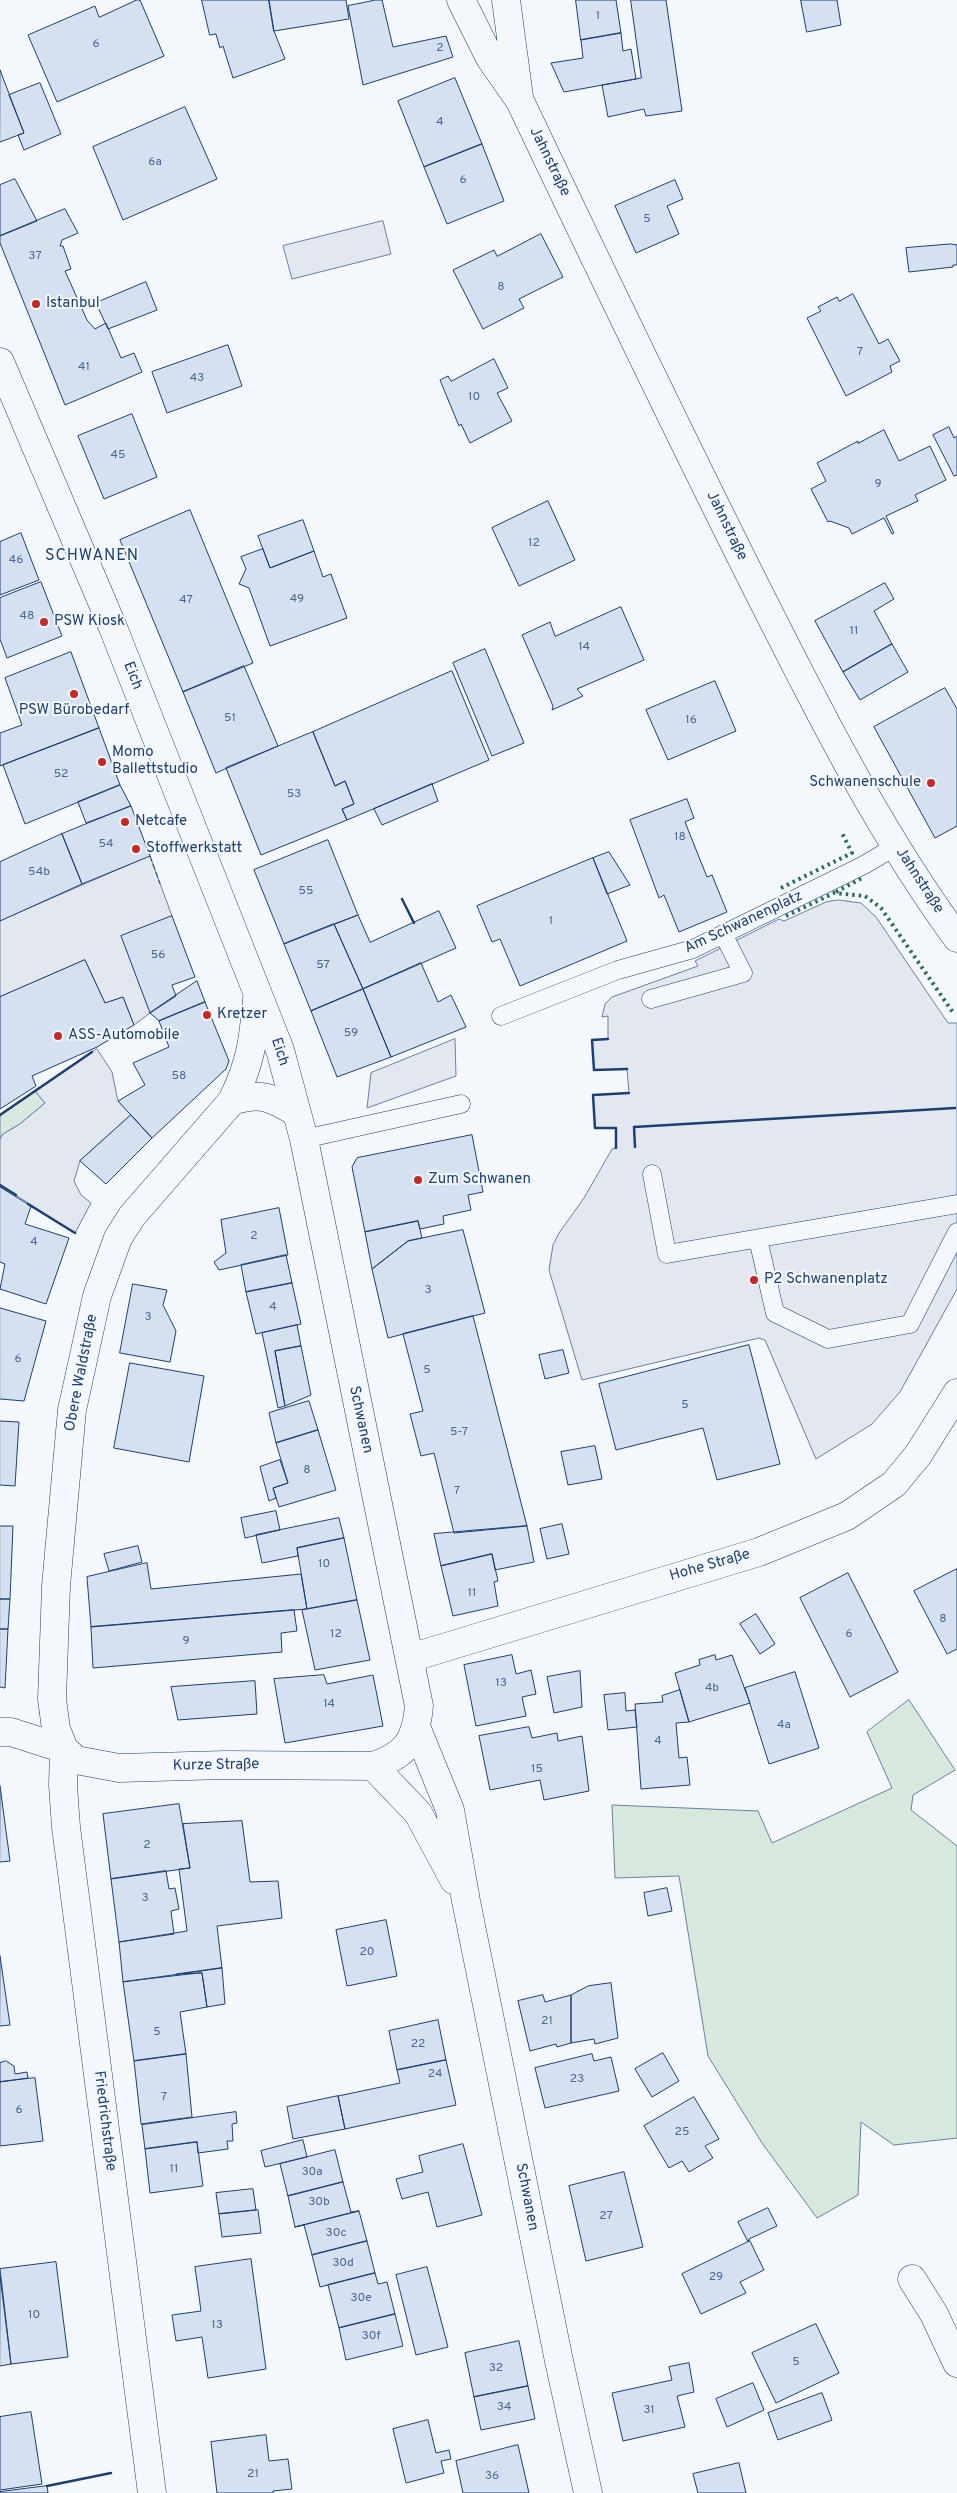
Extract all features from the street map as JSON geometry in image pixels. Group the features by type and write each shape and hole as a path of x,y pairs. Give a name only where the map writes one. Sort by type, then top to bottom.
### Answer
{"street":[{"name":"Jahnstraße","path":"462,0 490,58 520,100 769,614 833,736 896,846 957,938"},
{"name":"Jahnstraße","path":"506,0 520,100"},
{"name":"Eich","path":"0,362 112,625 258,994 280,1050 296,1112"},
{"name":"Eich","path":"232,1101 245,1074 252,1049 258,994"},
{"path":"232,1101 251,1095 275,1100 296,1112"},
{"name":"Obere Waldstraße","path":"64,1749 56,1728 52,1699 56,1586 72,1410 97,1296 118,1238 132,1216 232,1101"},
{"name":"Schwanen","path":"296,1112 304,1140 419,1706 417,1729 405,1749 392,1760 373,1766 418,1813 466,1901"},
{"name":"Hohe Straße","path":"410,1658 760,1552 847,1516 894,1484 918,1455 957,1393"},
{"name":"Schwanen","path":"417,1729 450,1810 466,1901 557,2351 588,2493"},
{"path":"0,1732 11,1732 64,1749"},
{"name":"Kurze Straße","path":"64,1749 76,1760 119,1768 225,1765 373,1766"},
{"name":"Friedrichstraße","path":"64,1749 63,1785 66,1827 152,2493"},
{"path":"912,2279 934,2314 957,2363"}],"lane":[{"name":"Am Schwanenplatz","path":"501,1016 618,970 693,949 864,864 896,846"},
{"path":"651,999 742,973 723,934"},
{"path":"304,1140 461,1104"},
{"path":"652,1174 667,1254 957,1204"},
{"path":"758,1239 776,1313 828,1339 910,1324 957,1232"}],"shaded area":[{"path":"383,221 391,254 292,279 283,246"},
{"path":"150,856 172,916 150,1013 134,1025 123,997 105,1003 85,960 0,997 0,921"},
{"name":"P2 Schwanenplatz","path":"838,900 861,903 876,917 948,1023 957,1023 957,1289 900,1392 872,1424 816,1459 765,1340 759,1338 582,1380 549,1270 553,1245 559,1233 584,1198 612,1149 616,1148 616,1128 595,1128 593,1095 629,1093 627,1069 594,1070 592,1040 608,1039 608,1016 602,1017 605,1004 612,997 698,966 695,961 779,919 784,921 826,902"},
{"path":"455,1039 456,1076 367,1108 371,1073"},
{"path":"97,1049 112,1072 118,1101 131,1115 80,1161 74,1181 81,1195 91,1203 75,1233 0,1185 0,1139 3,1134 20,1124 45,1103 35,1091"},
{"path":"35,1091 45,1103 20,1124 3,1134 0,1139 0,1115"},
{"path":"909,1700 955,1770 913,1795 911,1810 957,1846 957,2138 894,2145 861,2122 858,2195 817,2218 762,2143 708,2056 679,1876 615,1878 612,1805 758,1811 772,1843 892,1788 867,1732"}],"building":[{"path":"140,0 164,56 57,102 28,35 95,6 99,17"},
{"path":"202,0 269,0 274,31 285,59 233,78 223,46 220,48 216,34 210,35"},
{"path":"269,0 346,0 349,19 274,31"},
{"path":"382,0 393,47 446,36 453,57 363,85 348,6"},
{"path":"576,0 616,0 621,33 581,40"},
{"path":"631,0 666,0 682,111 646,116 644,109 608,117 602,85 641,78"},
{"path":"801,0 837,0 841,25 807,32"},
{"path":"621,33 623,51 631,49 636,79 564,92 551,63 583,58 581,40"},
{"path":"0,70 24,133 0,142"},
{"path":"455,78 482,144 424,167 398,101"},
{"path":"40,83 61,134 24,150 18,135 24,133 9,95"},
{"path":"185,107 217,179 123,220 93,147"},
{"path":"482,144 504,201 447,224 424,167"},
{"path":"15,179 37,221 0,236 0,185"},
{"path":"675,180 683,199 667,206 679,234 636,253 615,206"},
{"path":"65,209 78,233 62,240 60,246 63,246 71,269 65,271 87,320 95,329 106,323 121,358 134,353 142,372 65,405 0,243 0,236"},
{"path":"541,234 563,277 519,299 524,308 483,329 453,270 494,250 497,256"},
{"path":"957,245 957,265 909,272 906,248"},
{"path":"146,282 157,310 108,329 96,303"},
{"path":"853,294 879,344 888,339 900,361 890,366 892,372 846,396 807,318 821,311 818,307 837,297 839,301"},
{"path":"228,345 242,386 167,413 152,372"},
{"path":"494,359 508,388 497,393 512,421 470,443 461,424 459,426 440,380 448,376 451,381"},
{"path":"132,414 157,477 104,499 78,436"},
{"path":"949,427 954,438 957,436 957,475 954,476 933,435"},
{"path":"884,430 899,461 930,446 946,480 915,495 918,501 886,516 894,533 892,534 884,518 852,534 849,528 830,521 828,522 811,489 826,481 817,463 858,441 858,443"},
{"path":"548,501 575,560 519,586 492,528"},
{"path":"190,510 253,663 183,692 120,540"},
{"path":"303,520 314,551 270,568 258,536"},
{"path":"21,533 39,580 0,595 0,542"},
{"path":"263,549 270,568 314,551 323,577 331,574 347,618 270,646 249,588 239,584 246,569 241,557"},
{"path":"41,582 62,636 7,658 0,639 0,598"},
{"path":"885,583 894,599 874,611 892,644 843,672 815,621"},
{"path":"621,607 644,660 577,689 583,696 552,710 553,706 522,635 550,622 555,636"},
{"path":"892,644 908,672 860,700 843,672"},
{"path":"485,649 524,743 492,756 453,663"},
{"path":"71,652 99,728 0,766 0,733 22,725 5,678"},
{"path":"244,666 278,746 216,773 183,692"},
{"path":"452,671 489,760 347,820 342,809 354,804 345,781 335,786 313,732"},
{"path":"715,681 736,731 668,760 646,710"},
{"name":"Schwanenschule","path":"945,688 957,709 957,826 935,838 874,727"},
{"path":"99,728 120,785 25,824 3,765"},
{"path":"313,732 335,786 345,781 354,804 342,809 347,820 261,855 226,768"},
{"path":"432,784 438,801 382,825 374,809"},
{"path":"120,785 131,806 86,823 78,802"},
{"path":"687,799 694,818 685,822 707,877 712,875 727,912 679,932 664,895 659,898 630,820"},
{"path":"131,806 150,856 82,884 62,834"},
{"path":"62,834 82,884 0,921 0,862"},
{"path":"328,840 358,915 284,944 254,870"},
{"path":"609,852 630,885 607,894 593,858"},
{"path":"593,858 627,941 520,986 500,939 492,942 477,906"},
{"path":"439,911 456,948 363,989 334,924 358,915 370,942"},
{"path":"172,916 195,977 172,985 176,996 150,1013 121,936"},
{"path":"334,924 363,989 311,1011 284,944"},
{"name":"ASS-Automobile","path":"85,960 105,1003 123,997 134,1025 97,1047 32,1076 36,1086 0,1109 0,997"},
{"path":"421,963 438,1002 451,995 466,1027 391,1057 363,989"},
{"path":"197,981 205,1002 159,1021 150,1013"},
{"path":"363,989 391,1057 337,1077 311,1011"},
{"path":"205,1002 229,1061 226,1069 152,1138 118,1101 145,1085 133,1063 169,1047 159,1021"},
{"path":"131,1115 152,1138 106,1184 80,1161"},
{"name":"Zum Schwanen","path":"472,1135 483,1192 468,1195 471,1210 443,1216 444,1224 420,1229 418,1221 365,1232 352,1167 357,1158"},
{"path":"0,1187 31,1206 25,1224 69,1238 46,1304 0,1289 5,1264 0,1262"},
{"path":"279,1208 288,1255 219,1270 214,1262 226,1253 221,1220"},
{"path":"418,1221 422,1238 408,1241 372,1269 365,1232"},
{"path":"463,1230 485,1313 388,1338 372,1269 408,1241"},
{"path":"286,1255 292,1283 246,1292 241,1265"},
{"path":"292,1283 301,1324 256,1334 246,1292"},
{"path":"133,1284 167,1290 163,1305 176,1331 170,1362 120,1353"},
{"path":"0,1308 46,1321 24,1401 0,1399"},
{"path":"473,1316 527,1526 454,1533 434,1453 421,1456 410,1414 423,1411 403,1334"},
{"path":"297,1325 301,1346 275,1351 285,1406 278,1408 262,1333"},
{"path":"749,1345 780,1464 717,1480 703,1428 616,1450 599,1384"},
{"path":"301,1346 311,1395 285,1406 275,1351"},
{"path":"563,1350 569,1373 545,1379 539,1355"},
{"path":"130,1363 204,1376 189,1462 114,1448"},
{"path":"309,1401 318,1430 276,1443 269,1413"},
{"path":"0,1421 19,1422 15,1486 0,1485"},
{"path":"318,1430 336,1490 279,1507 273,1488 288,1483 276,1443"},
{"path":"595,1446 602,1479 568,1485 561,1452"},
{"path":"280,1460 288,1483 273,1488 276,1498 269,1501 260,1467"},
{"path":"276,1511 280,1530 245,1538 241,1518"},
{"path":"339,1518 344,1538 297,1548 298,1556 262,1563 256,1535"},
{"path":"562,1524 569,1554 547,1559 540,1529"},
{"path":"0,1526 13,1526 10,1599 0,1599"},
{"path":"527,1526 534,1562 495,1570 492,1554 441,1566 434,1534"},
{"path":"344,1538 357,1600 307,1609 297,1548"},
{"path":"138,1546 142,1562 109,1571 104,1554"},
{"path":"492,1554 498,1581 494,1582 498,1606 453,1616 441,1566"},
{"path":"147,1563 151,1589 301,1574 307,1609 91,1627 87,1577"},
{"path":"957,1569 957,1649 947,1654 914,1591"},
{"path":"848,1573 898,1672 850,1697 800,1598"},
{"path":"0,1599 10,1599 8,1629 0,1629"},
{"path":"357,1600 370,1660 315,1670 302,1610"},
{"path":"294,1610 297,1631 281,1633 282,1652 93,1668 91,1627"},
{"path":"756,1614 775,1644 760,1654 740,1624"},
{"path":"0,1629 8,1629 5,1688 0,1687"},
{"path":"512,1655 516,1674 531,1670 536,1694 522,1697 526,1716 476,1726 464,1665"},
{"path":"715,1655 716,1660 732,1655 750,1703 689,1722 675,1673 700,1665 699,1660"},
{"path":"580,1671 582,1707 554,1713 547,1677"},
{"path":"795,1672 819,1748 769,1764 745,1688"},
{"path":"324,1675 327,1684 373,1675 383,1726 285,1743 274,1679"},
{"path":"255,1681 257,1714 178,1720 171,1687"},
{"path":"680,1690 689,1722 676,1723 679,1758 687,1757 690,1785 641,1789 635,1704 663,1702 662,1696"},
{"path":"625,1693 626,1711 635,1710 637,1727 608,1730 604,1695"},
{"path":"529,1727 532,1738 557,1733 558,1741 582,1736 589,1791 544,1800 540,1780 490,1790 479,1736"},
{"path":"0,1786 10,1861 0,1862"},
{"path":"179,1804 190,1868 111,1879 103,1814"},
{"path":"242,1821 250,1882 278,1881 282,1918 217,1926 222,1968 123,1982 119,1942 187,1931 179,1869 190,1868 183,1824"},
{"path":"166,1871 169,1889 175,1888 179,1909 171,1911 174,1934 119,1942 111,1879"},
{"path":"667,1888 672,1911 648,1916 644,1893"},
{"path":"386,1920 397,1976 347,1986 336,1930"},
{"path":"0,1956 10,2025 0,2026"},
{"path":"222,1968 225,2004 207,2007 202,1973 177,1974"},
{"path":"202,1973 207,2007 180,2012 186,2054 134,2061 123,1982"},
{"path":"611,1983 618,2038 595,2044 594,2039 571,2043 571,1995 588,1986"},
{"path":"543,1995 545,2002 571,1995 571,2043 557,2047 556,2044 530,2051 518,2001"},
{"path":"438,2020 446,2060 397,2070 389,2031"},
{"path":"663,2053 679,2081 652,2097 635,2069"},
{"path":"186,2054 192,2117 141,2124 134,2061"},
{"path":"592,2054 594,2061 611,2057 619,2091 545,2108 535,2068"},
{"path":"446,2060 456,2105 345,2129 338,2096 400,2083 397,2070"},
{"path":"6,2061 14,2066 15,2074 27,2072 28,2078 0,2082 0,2063"},
{"path":"35,2078 43,2141 0,2146 0,2082"},
{"path":"338,2096 345,2129 293,2139 287,2107"},
{"path":"694,2097 719,2139 705,2146 713,2158 689,2172 682,2161 669,2168 644,2126"},
{"path":"236,2112 237,2123 232,2124 233,2141 227,2141 228,2149 198,2153 197,2142 145,2149 142,2125"},
{"path":"303,2140 307,2157 265,2167 261,2151"},
{"path":"197,2142 203,2186 150,2193 145,2149"},
{"path":"463,2144 482,2215 437,2227 428,2192 402,2199 396,2179 423,2172 419,2156"},
{"path":"335,2150 343,2182 288,2196 280,2164"},
{"path":"624,2172 643,2247 586,2261 569,2186"},
{"path":"343,2182 351,2212 359,2211 295,2227 288,2196"},
{"path":"253,2189 256,2210 219,2214 216,2193"},
{"path":"768,2208 777,2226 749,2239 748,2242 738,2222"},
{"path":"258,2210 261,2233 222,2237 219,2214"},
{"path":"359,2211 367,2241 312,2255 304,2225 295,2227"},
{"path":"367,2241 375,2273 320,2287 312,2255"},
{"path":"750,2241 764,2270 740,2282 746,2293 701,2314 682,2274"},
{"path":"251,2259 266,2369 208,2378 202,2337 176,2341 172,2315 201,2311 195,2267"},
{"path":"56,2262 68,2357 11,2364 0,2269"},
{"path":"427,2267 448,2347 416,2355 396,2275"},
{"path":"375,2273 378,2284 387,2282 395,2314 339,2328 328,2285"},
{"path":"0,2276 11,2364 0,2366"},
{"path":"395,2314 403,2346 346,2360 339,2328"},
{"path":"816,2324 839,2373 776,2403 752,2353"},
{"path":"519,2341 528,2386 474,2397 465,2353"},
{"path":"689,2363 694,2392 677,2396 685,2427 623,2441 612,2393 672,2380 669,2367"},
{"path":"753,2383 764,2410 727,2427 716,2399"},
{"path":"528,2386 535,2419 481,2430 474,2397"},
{"path":"822,2393 832,2420 778,2440 768,2413"},
{"path":"31,2412 42,2484 0,2490 0,2417"},
{"path":"428,2420 436,2453 449,2450 451,2459 441,2461 444,2473 406,2483 393,2429"},
{"path":"266,2435 269,2461 288,2459 292,2489 273,2491 273,2493 217,2493 211,2442"},
{"path":"518,2445 529,2493 463,2493 456,2461"},
{"path":"739,2463 746,2493 698,2493 693,2474"},
{"path":"47,2486 48,2493 0,2493 0,2492"}],"hedge":[{"path":"781,888 852,853 841,831"},
{"path":"836,892 862,878"},
{"path":"786,916 834,893 865,896 881,908 954,1014"}],"fence":[{"path":"150,856 160,884"}],"wall":[{"path":"402,899 414,923"},
{"path":"608,1039 592,1040 594,1070 627,1069"},
{"path":"0,1115 92,1052"},
{"path":"616,1148 616,1128 595,1128 593,1095 629,1093"},
{"path":"635,1147 634,1127 955,1108"},
{"path":"0,1185 16,1195"},
{"path":"28,1204 75,1233"},
{"path":"47,2486 111,2473"}],"place":[{"name":"Istanbul","path":"36,304"},
{"name":"PSW Kiosk","path":"44,622"},
{"name":"PSW Bürobedarf","path":"74,694"},
{"name":"Momo Ballettstudio","path":"102,762"},
{"name":"Schwanenschule","path":"931,783"},
{"name":"Netcafe","path":"125,822"},
{"name":"Stoffwerkstatt","path":"136,849"},
{"name":"Kretzer","path":"207,1015"},
{"name":"ASS-Automobile","path":"58,1036"},
{"name":"Zum Schwanen","path":"418,1180"},
{"name":"P2 Schwanenplatz","path":"754,1280"}],"district":[{"name":"SCHWANEN","path":"92,557"}]}
